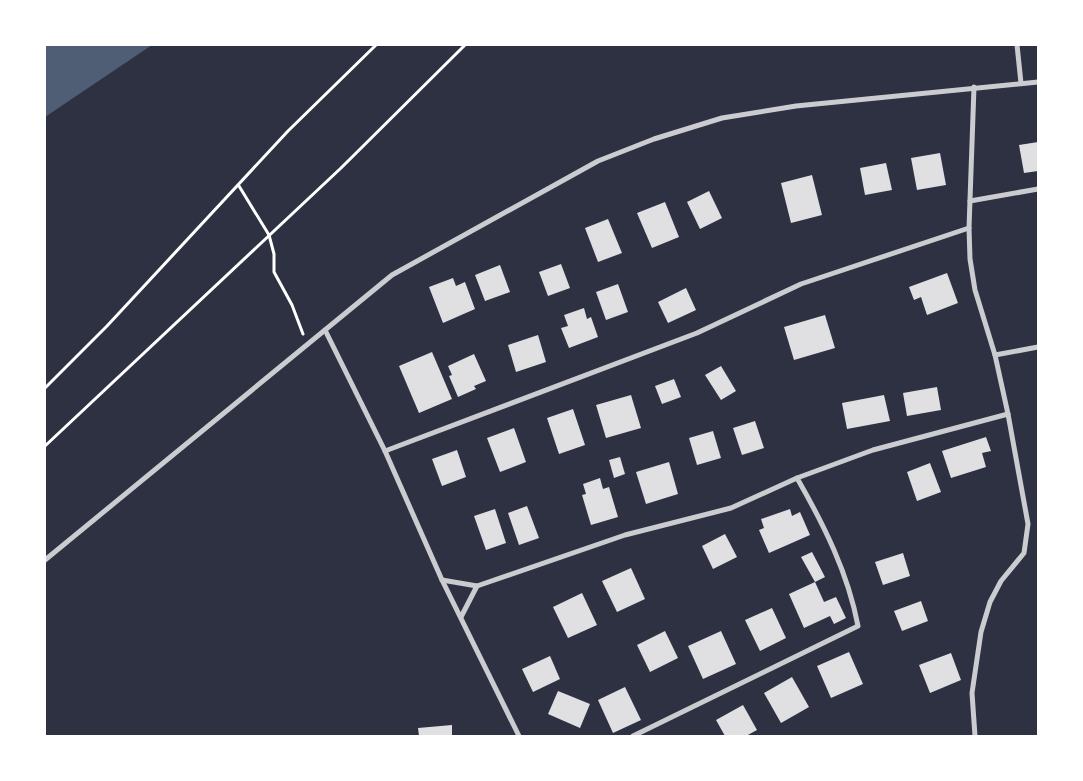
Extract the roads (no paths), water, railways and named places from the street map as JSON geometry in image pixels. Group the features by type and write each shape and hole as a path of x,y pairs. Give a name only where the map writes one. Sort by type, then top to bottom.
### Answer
{"street":[{"path":"1017,45 1021,83"},
{"path":"45,560 392,275 598,161 654,139 722,118 796,106 1038,82"},
{"path":"974,87 969,228 975,290 995,355 1028,524 1028,538 1024,553 1001,581 990,602 981,632 972,692 975,736"},
{"path":"970,201 1038,189"},
{"path":"385,451 697,333 801,284 969,228"},
{"path":"325,330 385,451 442,580 519,736"},
{"path":"995,355 1038,346"},
{"path":"442,580 477,586 625,535 731,508 797,478 873,450 1008,414"},
{"path":"633,736 858,626 852,595 820,517 797,478"},
{"path":"460,617 477,586"}],"water":[{"path":"45,45 152,45 45,117"}]}
